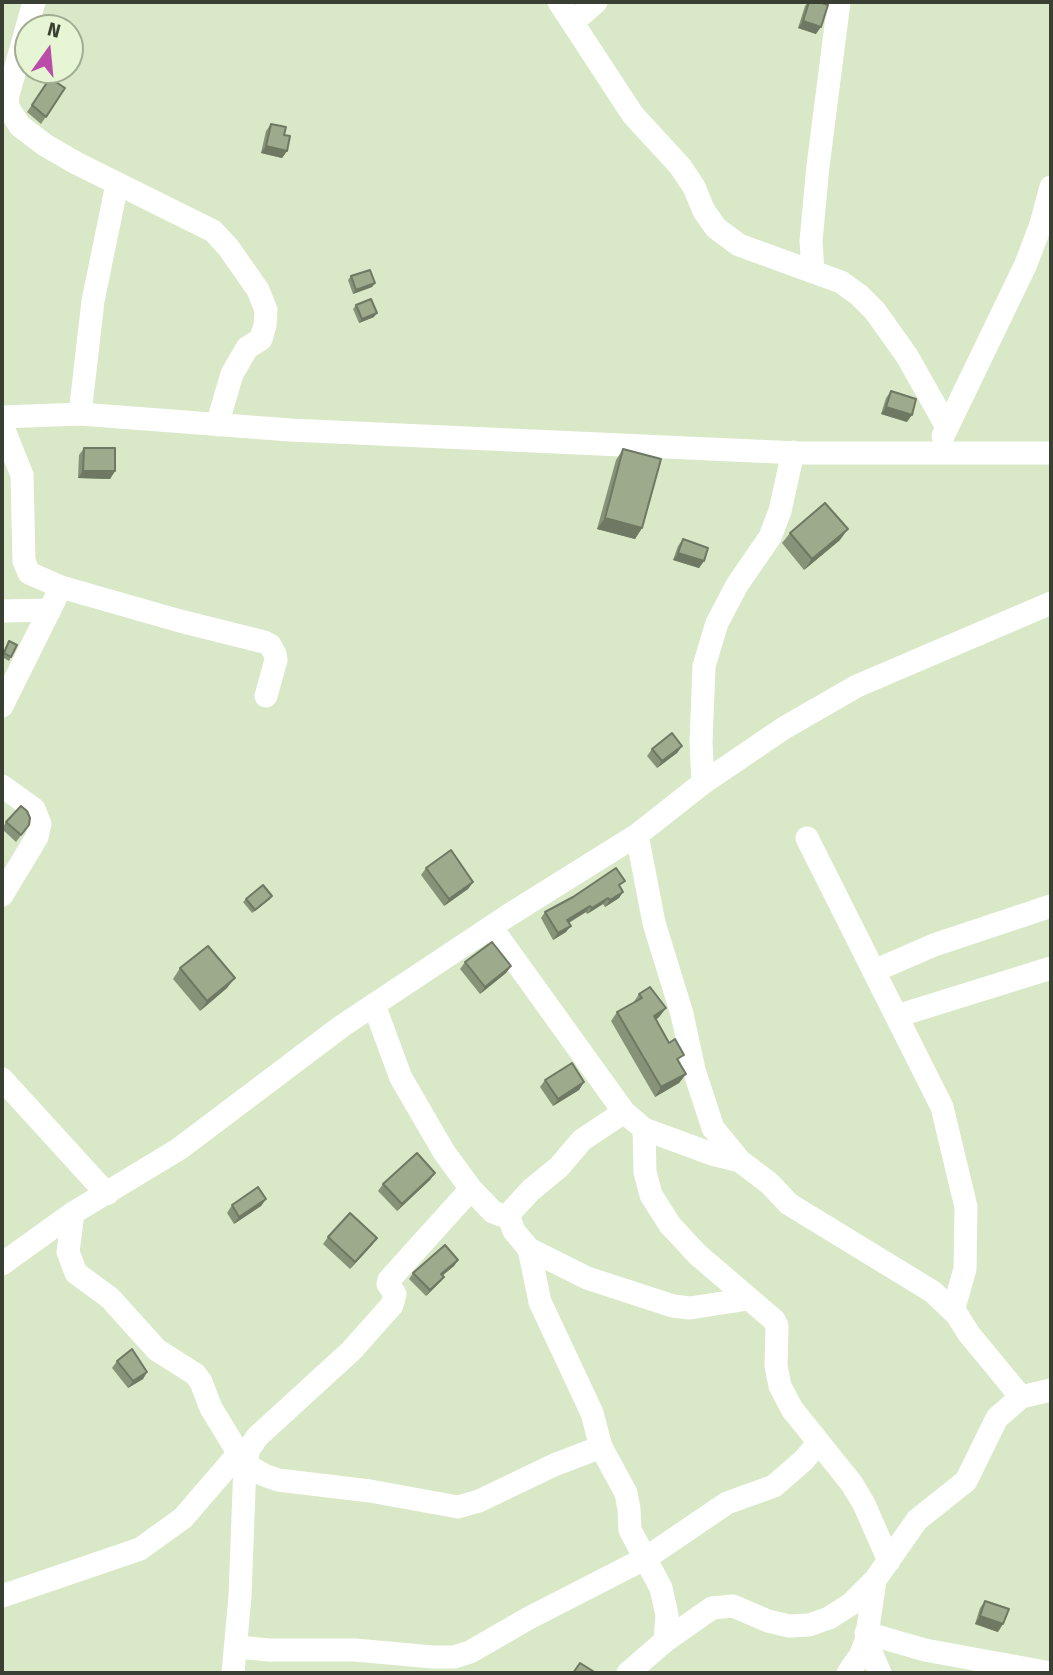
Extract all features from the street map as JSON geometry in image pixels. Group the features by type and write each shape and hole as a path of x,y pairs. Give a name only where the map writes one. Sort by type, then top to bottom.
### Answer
{"street":[{"path":"34,2 9,63 8,106 20,126 45,145 212,231 228,247 258,290 266,310 265,325 261,338 247,348 232,374 217,425"},
{"path":"559,2 633,115 680,166 716,228 739,245 841,282 876,311 907,356 947,427"},
{"path":"573,22 596,2"},
{"path":"813,271 811,242 818,166 839,2"},
{"path":"80,414 93,301 117,184"},
{"path":"936,452 1026,264 1051,187"},
{"path":"2,416 80,414 217,425 793,453 1051,453"},
{"path":"2,425 22,475 25,568 34,576 61,587 270,645 276,660 266,696"},
{"path":"703,783 701,742 704,666 717,623 737,585 770,537 783,499 793,453"},
{"path":"2,706 61,587"},
{"path":"2,1264 73,1213 179,1149 342,1027 491,927 637,835 703,783 784,728 857,686 1051,603"},
{"path":"2,611 50,610"},
{"path":"2,786 34,809 40,824 37,837 2,895"},
{"path":"637,835 654,923 682,1014 694,1070 713,1128 740,1160 769,1183 789,1204 933,1292 953,1311 968,1334 1021,1397"},
{"path":"807,838 942,1107 966,1207 965,1269 953,1311"},
{"path":"874,971 934,945 1051,906"},
{"path":"491,927 624,1112 643,1129 712,1154 740,1160"},
{"path":"897,1016 1051,968"},
{"path":"374,1005 401,1078 444,1152 471,1189 488,1208 501,1216 508,1215 531,1190 559,1167 582,1140 624,1112"},
{"path":"2,1079 107,1194"},
{"path":"643,1129 645,1172 651,1195 670,1225 698,1255 774,1320 777,1326 776,1366 780,1386 792,1409 864,1504 889,1561"},
{"path":"2,1596 140,1549 183,1518 242,1459 257,1437 351,1351 392,1305 395,1294 388,1284 389,1280 471,1189"},
{"path":"73,1213 68,1252 76,1273 110,1298 157,1350 195,1374 211,1408 242,1459 246,1475 237,1647 233,1673"},
{"path":"508,1215 514,1231 529,1249 587,1279 673,1306 690,1308 748,1299"},
{"path":"529,1249 540,1302 592,1413 601,1447 626,1493 630,1530 661,1588 667,1615 665,1641"},
{"path":"628,1673 665,1641 712,1608 733,1606 768,1621 789,1626 809,1625 829,1618 851,1604 875,1580 917,1520 966,1481 997,1418 1021,1397 1051,1390"},
{"path":"237,1647 269,1650 355,1650 434,1665 470,1652 528,1618 646,1559 727,1503 774,1486 818,1443"},
{"path":"242,1459 264,1475 278,1480 370,1491 458,1507 479,1501 530,1475 601,1447"},
{"path":"848,1673 860,1656 866,1637 875,1580"},
{"path":"866,1637 880,1673"},
{"path":"866,1637 1051,1673"}],"building":[{"path":"809,2 828,5 821,27 803,21"},
{"path":"46,84 59,84 65,88 46,117 32,105"},
{"path":"271,124 286,127 284,135 290,136 287,151 266,146"},
{"path":"370,270 375,283 356,290 351,276"},
{"path":"371,299 377,313 362,319 356,305"},
{"path":"891,391 916,399 912,415 886,407"},
{"path":"84,448 115,448 115,471 83,471"},
{"path":"623,449 661,459 642,528 605,518"},
{"path":"825,503 848,529 812,559 790,533"},
{"path":"683,539 708,548 704,561 678,553"},
{"path":"9,641 17,645 11,657 4,653"},
{"path":"672,733 682,746 662,761 652,749"},
{"path":"21,806 30,818 29,825 21,835 6,822"},
{"path":"451,850 473,882 449,899 426,868"},
{"path":"616,868 625,881 619,885 623,892 592,908 590,906 567,920 571,926 558,933 545,912"},
{"path":"263,885 272,896 255,910 246,899"},
{"path":"492,942 511,966 485,987 465,962"},
{"path":"208,946 235,978 207,1001 180,968"},
{"path":"650,987 666,1008 654,1016 669,1043 675,1039 684,1055 677,1059 686,1074 661,1087 617,1012 642,998 639,994"},
{"path":"572,1063 584,1082 558,1099 545,1080"},
{"path":"417,1153 435,1173 402,1204 383,1184"},
{"path":"258,1187 266,1199 239,1217 232,1205"},
{"path":"350,1213 377,1238 355,1262 328,1237"},
{"path":"445,1245 458,1260 441,1274 444,1277 430,1290 413,1273"},
{"path":"132,1349 147,1372 133,1381 117,1361"},
{"path":"985,1601 1009,1609 1003,1624 980,1616"},
{"path":"580,1663 596,1673 573,1673"}]}
